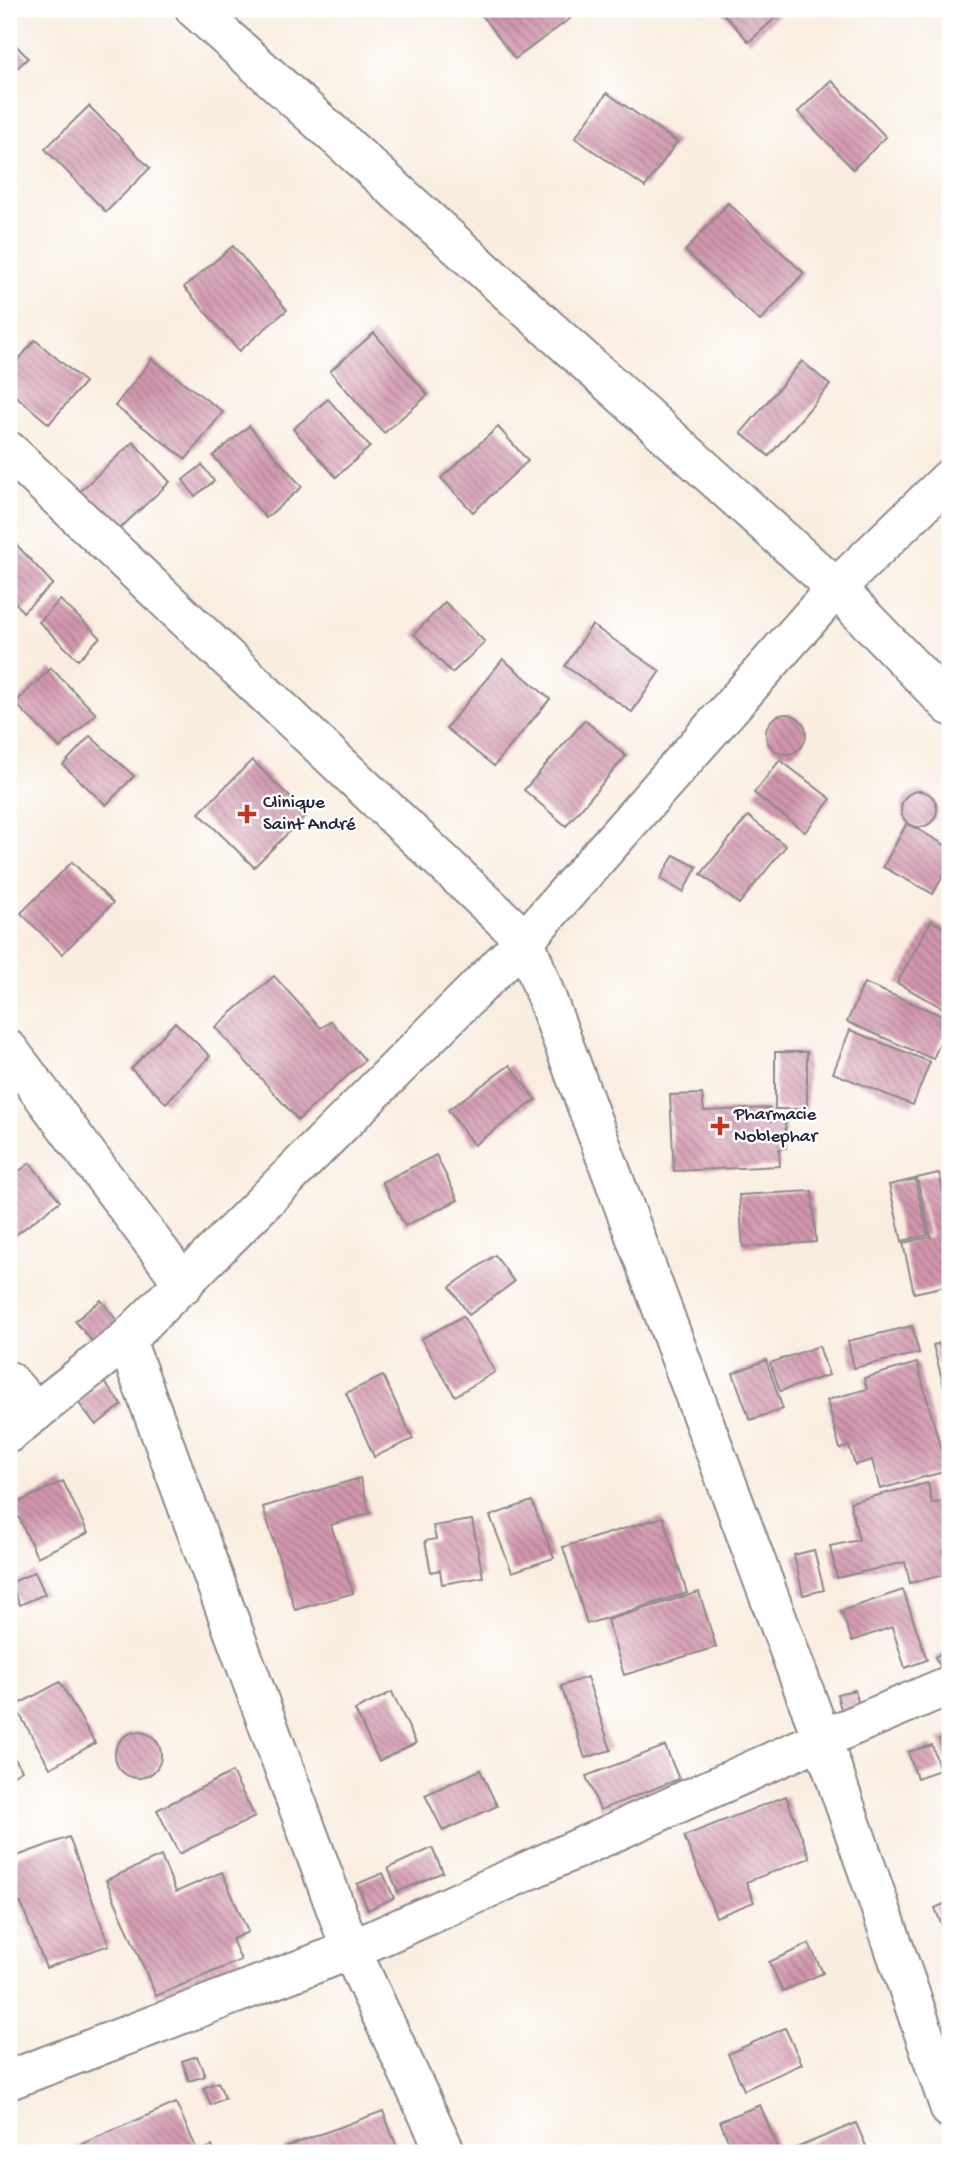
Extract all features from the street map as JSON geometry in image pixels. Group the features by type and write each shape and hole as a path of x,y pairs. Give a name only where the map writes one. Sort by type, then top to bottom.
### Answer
{"street":[{"path":"195,9 836,588 950,706"},
{"path":"9,451 525,940 822,1739 950,2109"},
{"path":"9,1381 22,1423 126,1340 525,940 836,588 950,478"},
{"path":"9,1050 184,1284"},
{"path":"126,1340 351,1950 446,2153"},
{"path":"9,2080 351,1950 822,1739 950,1685"}],"building":[{"path":"485,9 583,9 515,59 480,13"},
{"path":"719,9 785,9 749,42"},
{"path":"9,38 28,58 9,76"},
{"path":"831,80 886,137 853,169 798,112"},
{"path":"607,93 677,142 645,187 575,138"},
{"path":"89,106 150,168 106,212 45,149"},
{"path":"728,203 804,273 760,321 685,251"},
{"path":"233,246 287,310 239,351 184,287"},
{"path":"374,333 428,395 384,433 330,371"},
{"path":"35,340 85,382 49,424 9,390 9,371"},
{"path":"152,359 223,412 186,459 115,406"},
{"path":"802,361 830,385 769,456 741,433"},
{"path":"328,399 370,447 336,477 293,429"},
{"path":"249,426 302,487 266,518 213,456"},
{"path":"498,427 528,461 473,512 441,478"},
{"path":"133,442 170,482 117,531 80,491"},
{"path":"202,465 214,481 195,496 183,480"},
{"path":"14,542 53,584 23,612 16,603 9,610 9,546"},
{"path":"60,600 100,637 78,660 39,622"},
{"path":"445,602 485,642 452,673 414,634"},
{"path":"592,625 660,671 632,712 565,666"},
{"path":"503,659 550,699 494,766 446,728"},
{"path":"51,668 96,714 60,748 15,703"},
{"path":"786,714 800,720 806,734 800,748 786,754 772,748 766,734 772,720"},
{"path":"585,720 626,756 566,826 524,790"},
{"path":"90,736 134,776 106,805 63,765"},
{"path":"252,760 307,814 254,867 199,813"},
{"path":"780,760 831,799 805,832 754,793"},
{"path":"919,791 931,797 937,809 931,821 919,827 907,821 901,809 907,797"},
{"path":"748,816 786,846 739,904 701,874"},
{"path":"907,823 950,848 950,863 933,894 883,867"},
{"path":"674,855 697,867 683,892 660,879"},
{"path":"72,862 113,903 62,954 21,913"},
{"path":"931,921 950,931 950,1012 897,983"},
{"path":"274,976 321,1028 331,1021 365,1060 298,1120 215,1027"},
{"path":"864,983 950,1019 933,1059 847,1022"},
{"path":"175,1022 210,1056 166,1103 131,1069"},
{"path":"850,1030 930,1062 913,1105 833,1073"},
{"path":"775,1052 807,1052 807,1109 775,1109"},
{"path":"510,1065 536,1100 474,1145 448,1110"},
{"path":"702,1094 704,1111 769,1108 771,1121 785,1119 786,1148 779,1149 780,1166 674,1171 670,1095"},
{"path":"436,1155 458,1200 405,1226 382,1182"},
{"path":"30,1163 60,1201 9,1240 9,1179"},
{"path":"939,1173 950,1220 950,1285 914,1293 903,1243 931,1237 917,1178"},
{"path":"915,1179 928,1235 902,1241 889,1185"},
{"path":"812,1191 816,1242 743,1247 739,1195"},
{"path":"495,1255 514,1282 469,1315 450,1287"},
{"path":"101,1300 124,1330 100,1351 75,1321"},
{"path":"463,1316 495,1372 455,1396 421,1339"},
{"path":"912,1326 919,1353 854,1368 848,1341"},
{"path":"950,1341 950,1406 949,1406 933,1345"},
{"path":"819,1346 829,1375 780,1391 770,1363"},
{"path":"766,1360 783,1409 750,1420 733,1373"},
{"path":"917,1363 947,1471 880,1489 872,1460 855,1465 849,1446 840,1449 827,1400 867,1389 864,1378"},
{"path":"383,1376 413,1439 374,1457 346,1393"},
{"path":"104,1382 122,1405 96,1425 78,1402"},
{"path":"360,1478 370,1513 331,1525 353,1593 295,1610 263,1507"},
{"path":"63,1481 88,1533 37,1557 13,1505"},
{"path":"928,1483 932,1504 950,1499 950,1549 943,1551 948,1574 910,1583 905,1562 837,1578 830,1546 859,1540 850,1502"},
{"path":"532,1501 554,1558 512,1572 490,1516"},
{"path":"663,1517 687,1593 587,1624 563,1547"},
{"path":"472,1520 483,1577 442,1584 440,1570 431,1572 425,1541 436,1539 433,1526"},
{"path":"814,1550 824,1590 803,1595 794,1555"},
{"path":"35,1572 45,1594 20,1605 10,1583"},
{"path":"903,1590 927,1660 905,1668 892,1627 852,1641 841,1611"},
{"path":"699,1592 716,1647 624,1675 607,1620"},
{"path":"950,1648 950,1661 940,1666 935,1657"},
{"path":"587,1677 611,1750 585,1758 561,1686"},
{"path":"60,1682 95,1743 50,1768 15,1706"},
{"path":"855,1690 860,1709 842,1714 837,1694"},
{"path":"392,1692 416,1743 379,1761 355,1710"},
{"path":"138,1732 154,1739 161,1755 154,1771 138,1778 122,1771 115,1755 122,1739"},
{"path":"950,1735 950,1773 939,1739"},
{"path":"932,1745 940,1770 917,1778 908,1752"},
{"path":"665,1746 679,1779 600,1810 586,1776"},
{"path":"9,1750 22,1770 9,1778"},
{"path":"480,1770 497,1806 443,1831 425,1795"},
{"path":"232,1772 255,1817 179,1854 157,1810"},
{"path":"786,1796 810,1858 746,1882 754,1902 716,1917 684,1836"},
{"path":"69,1837 109,1945 46,1968 21,1903 9,1907 9,1859"},
{"path":"432,1848 443,1872 398,1892 388,1868"},
{"path":"161,1856 176,1892 222,1872 248,1932 232,1939 241,1960 156,1996 106,1880"},
{"path":"383,1873 394,1898 368,1910 357,1884"},
{"path":"950,1901 950,1945 935,1908"},
{"path":"809,1944 823,1973 783,1991 769,1962"},
{"path":"785,2028 802,2064 744,2090 728,2054"},
{"path":"197,2056 205,2076 189,2081 182,2061"},
{"path":"218,2082 225,2098 211,2105 203,2088"},
{"path":"176,2103 198,2152 212,2146 215,2153 72,2153 70,2149"},
{"path":"760,2105 780,2153 733,2153 720,2121"},
{"path":"383,2111 399,2153 285,2153 283,2148"},
{"path":"856,2123 869,2153 784,2153"}],"place":[{"name":"Clinique Saint André","path":"247,814"},
{"name":"Pharmacie Noblephar","path":"720,1126"}]}
